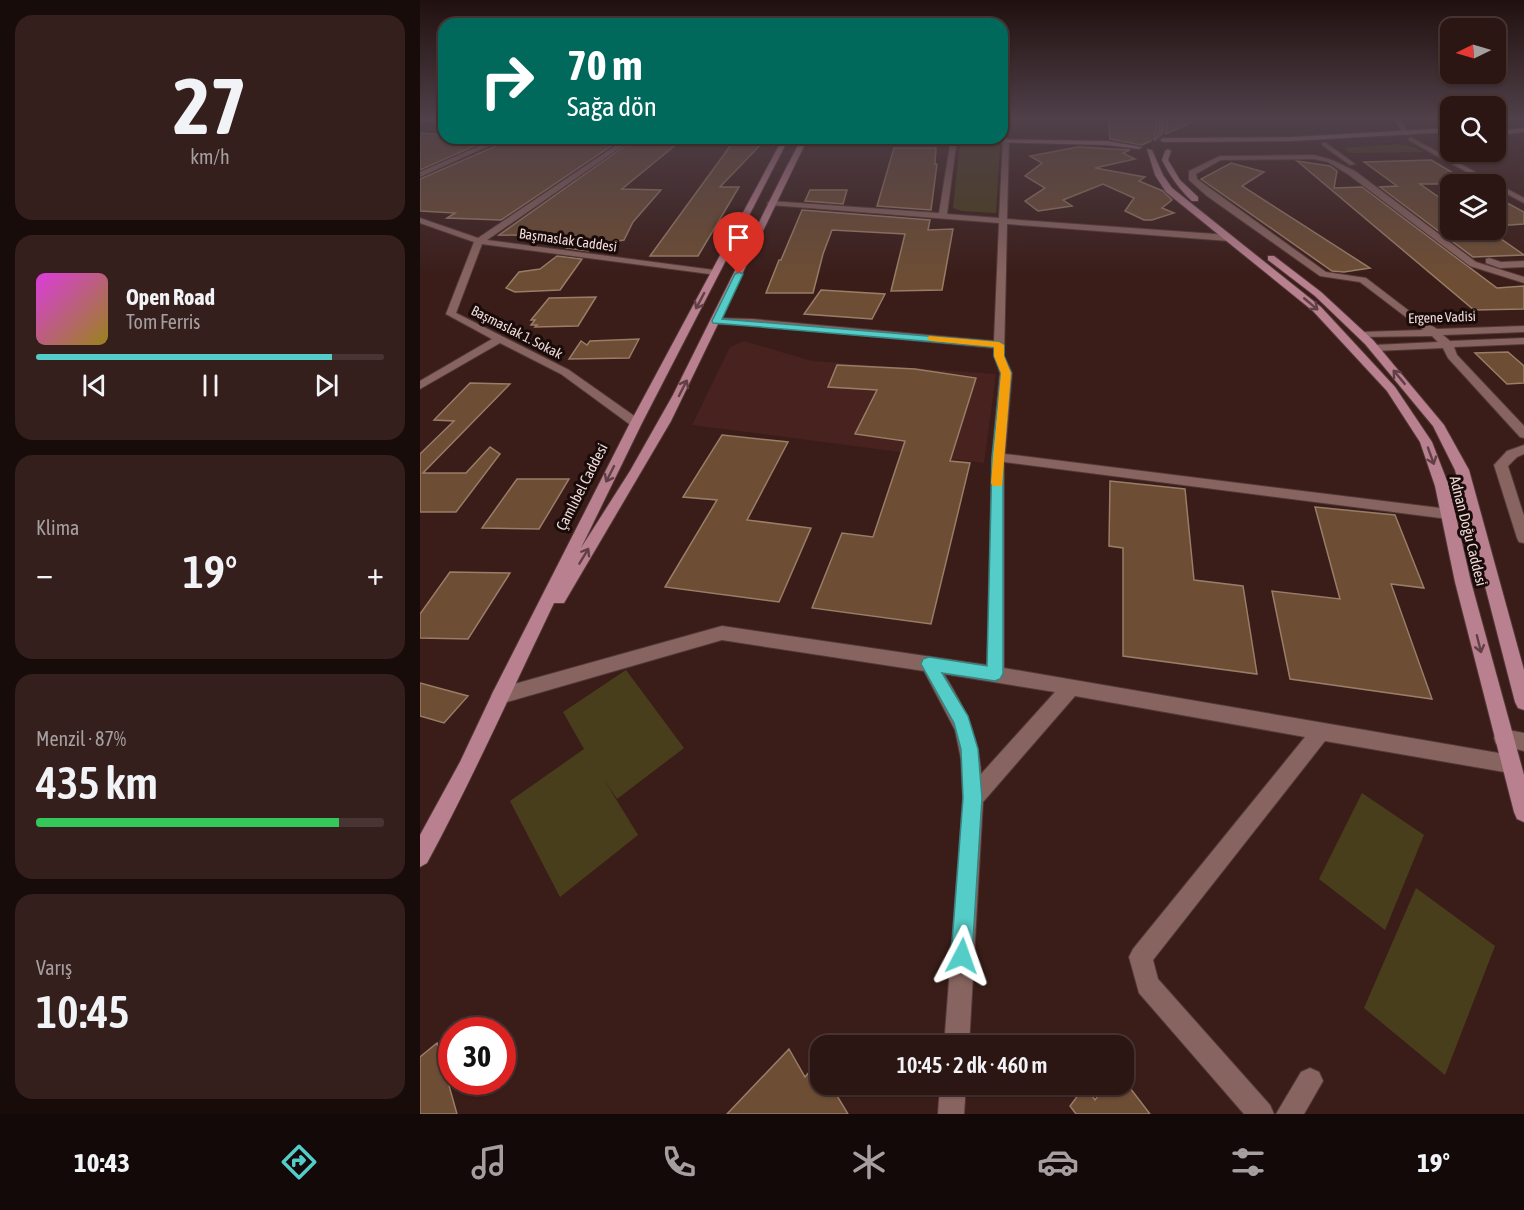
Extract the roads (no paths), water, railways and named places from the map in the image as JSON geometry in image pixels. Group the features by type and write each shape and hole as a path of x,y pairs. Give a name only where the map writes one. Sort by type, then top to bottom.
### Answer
{"main road":[{"name":"Çamlıbel Caddesi","path":"420,856 467,769 500,696 636,423 768,171"},
{"path":"500,696 667,418 788,171"},
{"name":"Adnan Doğu Caddesi","path":"1157,171 1169,190 1317,309 1391,389 1426,442 1442,486 1503,738 1524,812"},
{"name":"Adnan Doğu Caddesi","path":"1172,171 1184,190 1318,294 1362,335 1438,425 1462,470 1524,702"}],"street":[{"path":"479,241 582,171"},
{"path":"943,216 949,171"},
{"path":"995,674 998,457 1006,373 999,356 1004,171"},
{"path":"1196,171 1192,173 1193,180 1210,194 1323,274 1363,280 1413,319 1434,332 1447,344 1452,356"},
{"path":"1348,171 1473,264 1524,280"},
{"path":"1361,171 1480,258 1500,265 1524,264"},
{"path":"1506,191 1524,201"},
{"path":"771,203 1229,238"},
{"name":"Başmaslak Caddesi","path":"420,220 479,241 714,273"},
{"name":"Başmaslak 1. Sokak","path":"479,241 451,314 565,372 636,423"},
{"path":"1413,319 1418,333 1431,345 1452,356 1524,434"},
{"path":"716,321 753,322 999,345"},
{"name":"Ergene Vadisi","path":"1362,335 1524,329"},
{"path":"420,387 499,339"},
{"name":"Ergene Vadisi","path":"1374,348 1524,341"},
{"path":"1524,449 1512,454 1501,465 1524,538"},
{"path":"998,457 1449,514"},
{"path":"500,696 722,633 995,674 1070,689 1322,730 1510,764"},
{"path":"929,664 962,721 969,749 972,798 957,1035"},
{"path":"972,798 1070,689"},
{"path":"1261,1114 1148,985 1141,957 1322,730"},
{"path":"1503,738 1524,742"},
{"path":"1289,1114 1310,1081"},
{"path":"951,1114 952,1095"}]}
